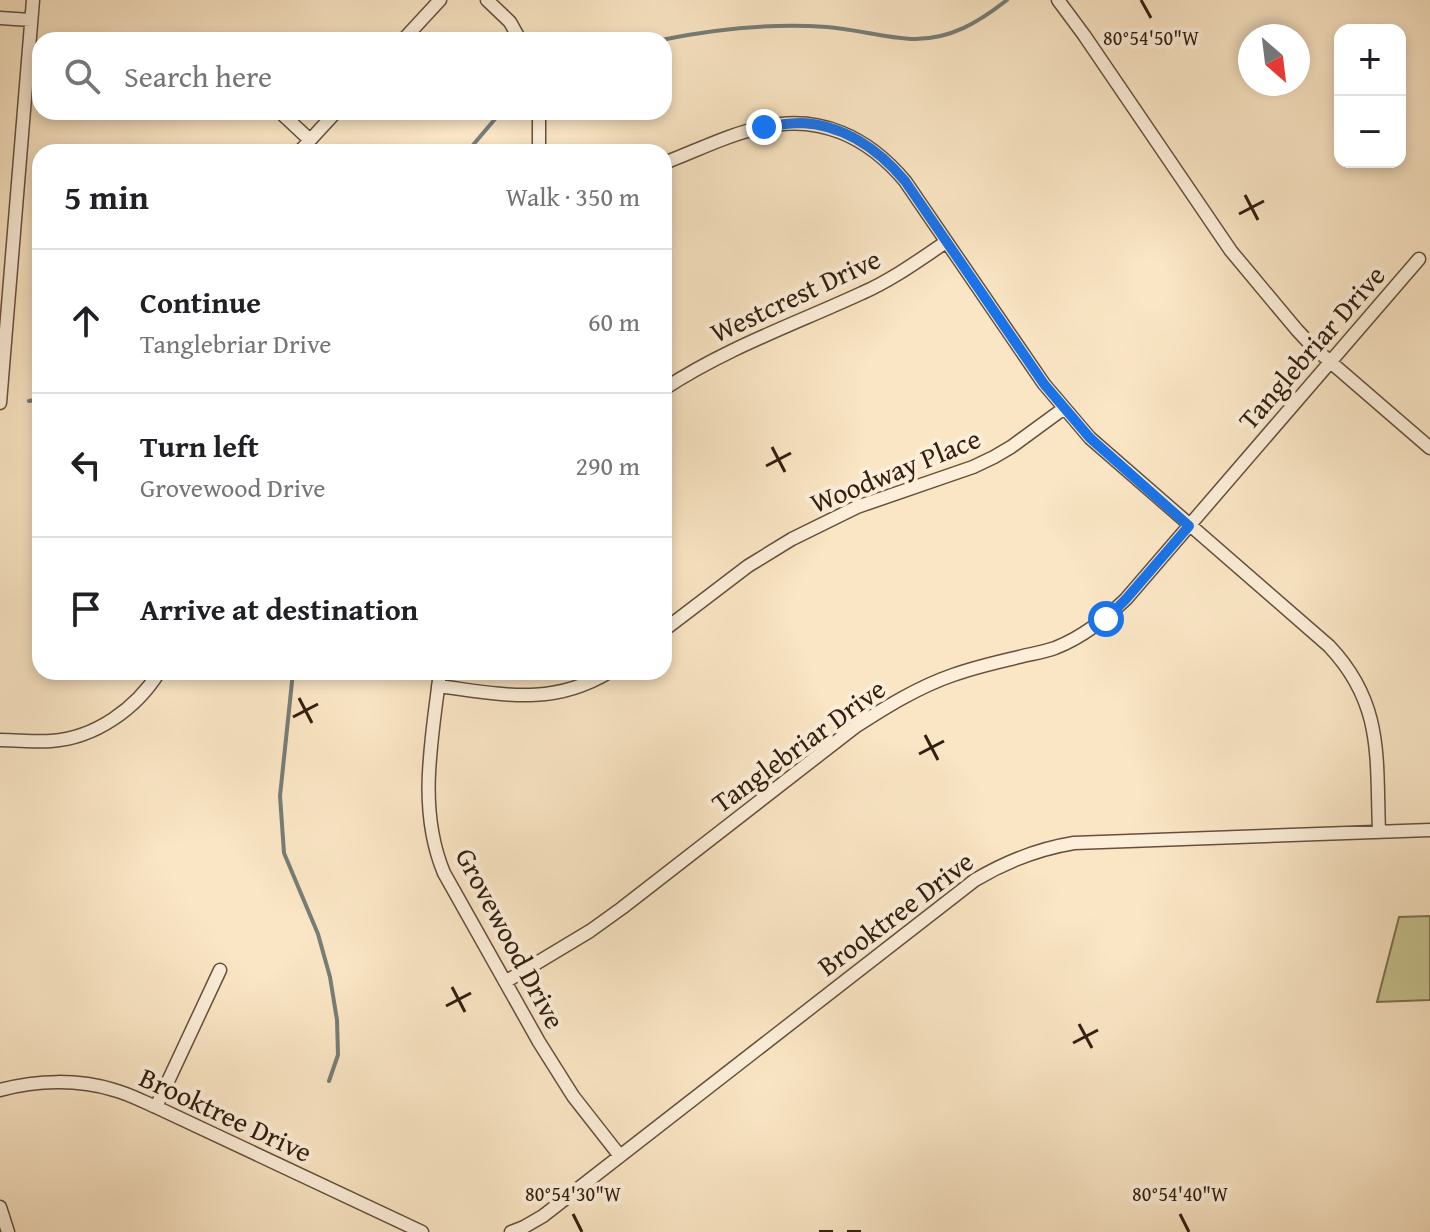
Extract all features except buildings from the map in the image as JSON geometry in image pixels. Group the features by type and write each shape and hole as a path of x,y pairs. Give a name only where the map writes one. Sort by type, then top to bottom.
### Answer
{"street":[{"path":"0,403 33,0"},
{"path":"410,32 440,0"},
{"path":"487,0 510,22 516,32"},
{"path":"1058,0 1231,251 1297,330 1430,448"},
{"path":"0,18 31,20"},
{"path":"289,120 310,140"},
{"path":"306,144 329,120"},
{"path":"539,120 539,144"},
{"path":"672,160 764,127 792,123 806,123 856,138 878,153 905,181 1063,409 1110,457 1329,646 1353,675 1368,707 1375,734 1379,831"},
{"path":"0,231 14,232"},
{"name":"Westcrest Drive","path":"672,384 736,348 865,292 946,242"},
{"name":"Tanglebriar Drive","path":"505,982 612,916 885,707 951,676 1054,648 1106,619 1419,259"},
{"name":"Woodway Place","path":"672,624 748,566 792,539 857,507 994,457 1063,409"},
{"path":"0,740 60,740 93,730 121,714 153,680"},
{"name":"Grovewood Drive","path":"439,680 427,793 432,836 444,873 539,1042 573,1096 620,1156"},
{"path":"438,686 533,696 552,694 592,680"},
{"name":"Brooktree Drive","path":"511,1232 543,1216 975,880 1023,855 1074,843 1430,830"},
{"path":"156,1107 220,970"},
{"name":"Brooktree Drive","path":"0,1090 38,1082 117,1090 422,1232"},
{"path":"0,1207 8,1232"}],"shaded area":[{"path":"1430,916 1430,1000 1377,1002 1399,917"}],"waterway":[{"path":"672,38 722,30 785,26 827,27 926,39 963,28 1007,0"},
{"path":"474,144 494,120"},
{"path":"292,680 280,796 284,853 318,934 330,977 337,1020 338,1055 329,1081"}],"railway":[{"path":"819,1232 863,1232"}],"route":[{"path":"764,127 806,123 856,138 878,153 905,181 1063,409 1110,457 1189,526 1106,619"}]}
